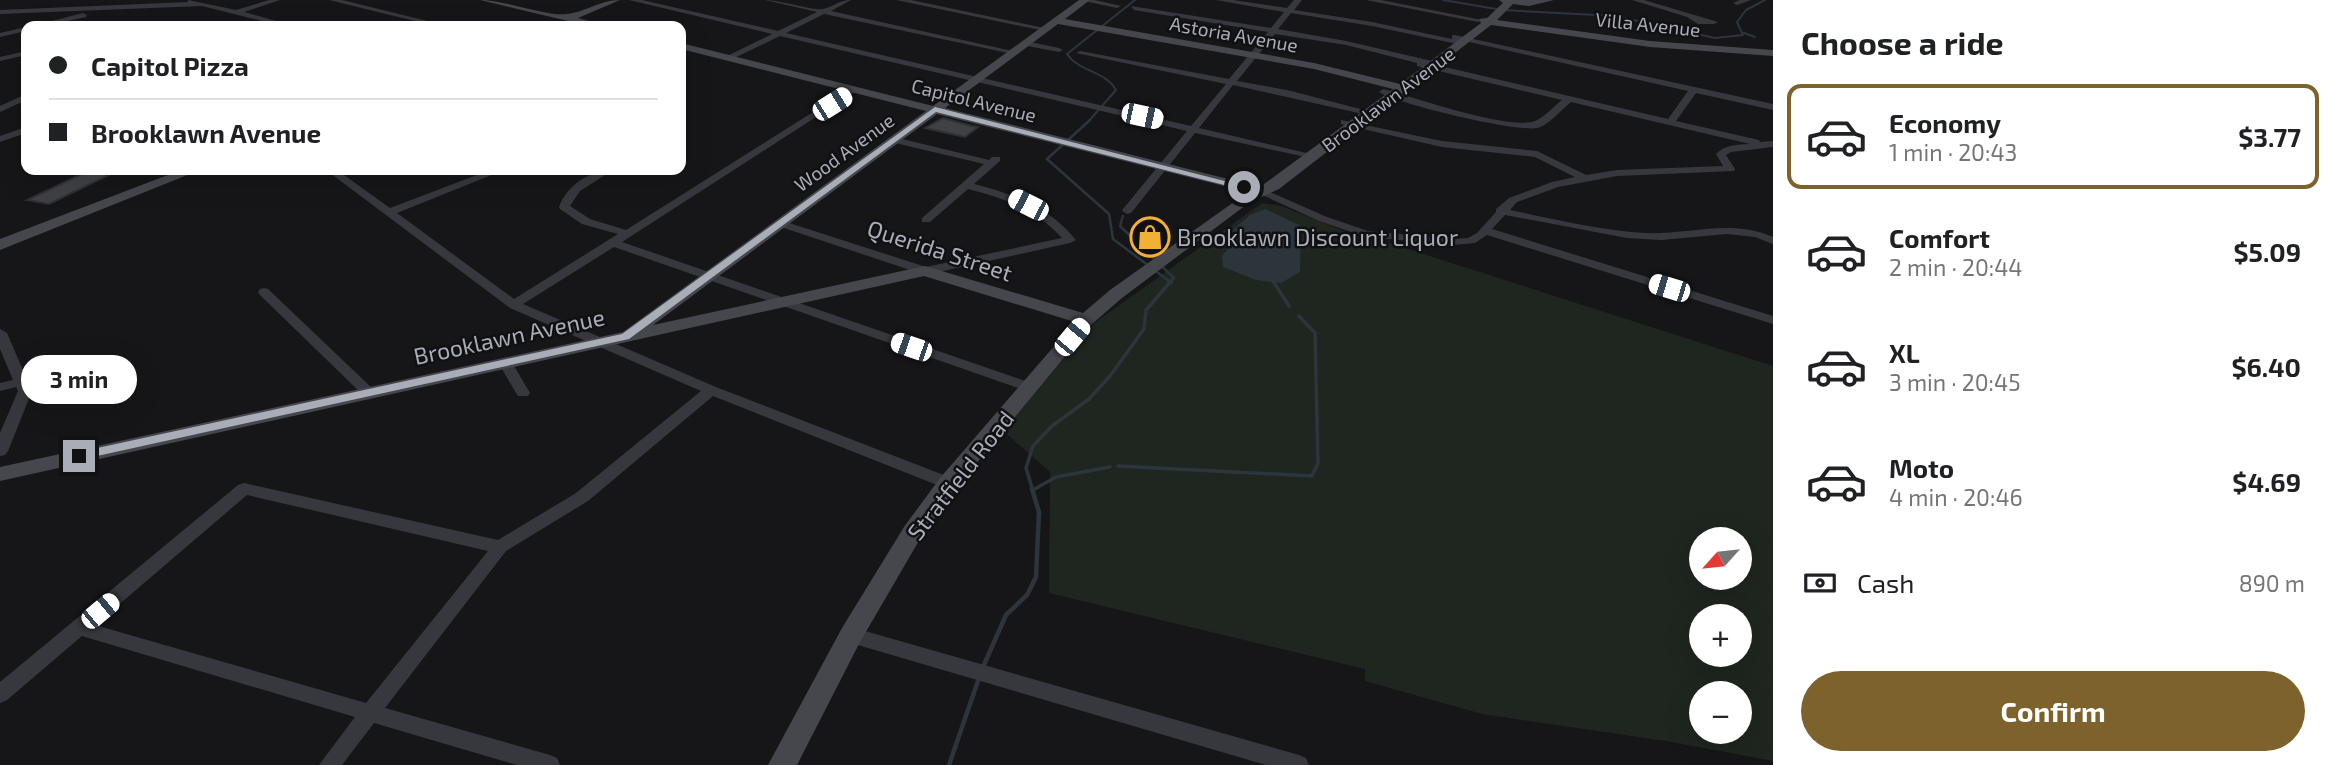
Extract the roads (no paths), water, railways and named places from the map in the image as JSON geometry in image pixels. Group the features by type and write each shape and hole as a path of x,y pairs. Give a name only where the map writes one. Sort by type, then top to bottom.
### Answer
{"main road":[{"path":"485,0 580,21"},
{"path":"567,21 615,0"},
{"path":"564,21 625,0"},
{"name":"Wood Avenue","path":"626,337 705,276 1084,0"},
{"path":"1499,8 1549,0"},
{"name":"Brooklawn Avenue","path":"1154,266 1259,191 1274,186 1306,155 1499,8"},
{"name":"Villa Avenue","path":"1499,8 1650,44 1773,53"},
{"name":"Astoria Avenue","path":"1051,25 1089,26 1314,66 1393,90"},
{"name":"Capitol Avenue","path":"686,47 1259,191"},
{"path":"98,204 165,175"},
{"path":"0,238 179,175"},
{"path":"0,245 55,220"},
{"name":"Stratfield Road","path":"782,765 851,635 912,533 948,482 1086,320 1154,266"},
{"name":"Brooklawn Avenue","path":"0,474 925,271"},
{"name":"Querida Street","path":"925,271 1086,320"}],"street":[{"path":"44,0 75,9"},
{"path":"186,0 271,21"},
{"path":"236,12 276,0"},
{"path":"334,0 423,21"},
{"path":"633,0 1306,155"},
{"path":"769,0 1013,52"},
{"path":"730,58 847,0"},
{"path":"900,0 1051,25"},
{"path":"1084,0 1118,6"},
{"path":"1220,0 1458,40 1773,107"},
{"path":"1128,211 1298,0"},
{"path":"1370,0 1499,8"},
{"path":"1636,0 1692,17"},
{"path":"1738,3 1747,0"},
{"path":"2,13 201,4"},
{"path":"58,21 115,8"},
{"path":"1134,8 1346,43 1770,144"},
{"path":"0,35 21,30"},
{"path":"1025,43 1059,50"},
{"path":"1080,53 1363,113"},
{"path":"0,59 21,54"},
{"path":"1670,122 1694,89"},
{"path":"514,304 615,243 854,90"},
{"path":"1393,90 1507,123 1531,126 1537,125 1570,98"},
{"path":"0,109 21,99"},
{"path":"1348,123 1442,144 1537,154 1582,177"},
{"path":"0,139 21,132"},
{"path":"894,140 993,161 926,220"},
{"path":"1259,191 1332,223 1366,234 1453,242 1471,241 1486,231 1500,211 1532,191 1582,177 1669,169 1730,169 1721,154 1728,149 1770,144"},
{"path":"338,175 514,304 711,390 948,482"},
{"path":"390,212 486,175"},
{"path":"599,175 576,187 567,196 564,207 590,223 629,234"},
{"name":"Brooklawn Avenue","path":"925,271 1070,240 1043,212 1013,197 966,185"},
{"path":"1500,211 1567,225 1647,236 1689,236 1731,230 1751,232 1773,241"},
{"name":"Querida Street","path":"779,223 925,271"},
{"path":"1486,231 1773,320"},
{"path":"615,243 1029,387"},
{"path":"264,292 368,392"},
{"path":"0,333 25,391 0,451"},
{"path":"505,362 523,393"},
{"path":"0,387 20,382"},
{"path":"329,765 500,547 582,497 711,390"},
{"path":"0,694 244,489 500,547"},
{"path":"79,628 550,765"},
{"path":"851,635 1299,765"}],"waterway":[{"path":"1089,121 1116,90 1106,79 1078,65 1067,54 1135,0"},
{"path":"1443,0 1502,10 1615,16 1715,38 1743,35 1737,22 1746,10 1765,0"},
{"path":"1744,33 1755,37"},
{"path":"1089,121 1047,159 1109,214 1113,239 1169,281"},
{"path":"1123,216 1120,226 1174,278 1172,280"},
{"path":"1273,281 1289,306"},
{"path":"1033,491 1026,468 1033,446 1052,426 1089,399 1110,376 1144,329 1146,310 1170,282"},
{"path":"1118,466 1312,476 1318,463 1315,333 1299,316"},
{"path":"1033,490 1056,477 1110,467"},
{"path":"983,667 1006,615 1027,595 1036,577 1039,512 1032,489"},
{"path":"949,765 979,678"}],"place":[{"name":"Brooklawn Discount Liquor","path":"1150,237"}]}
